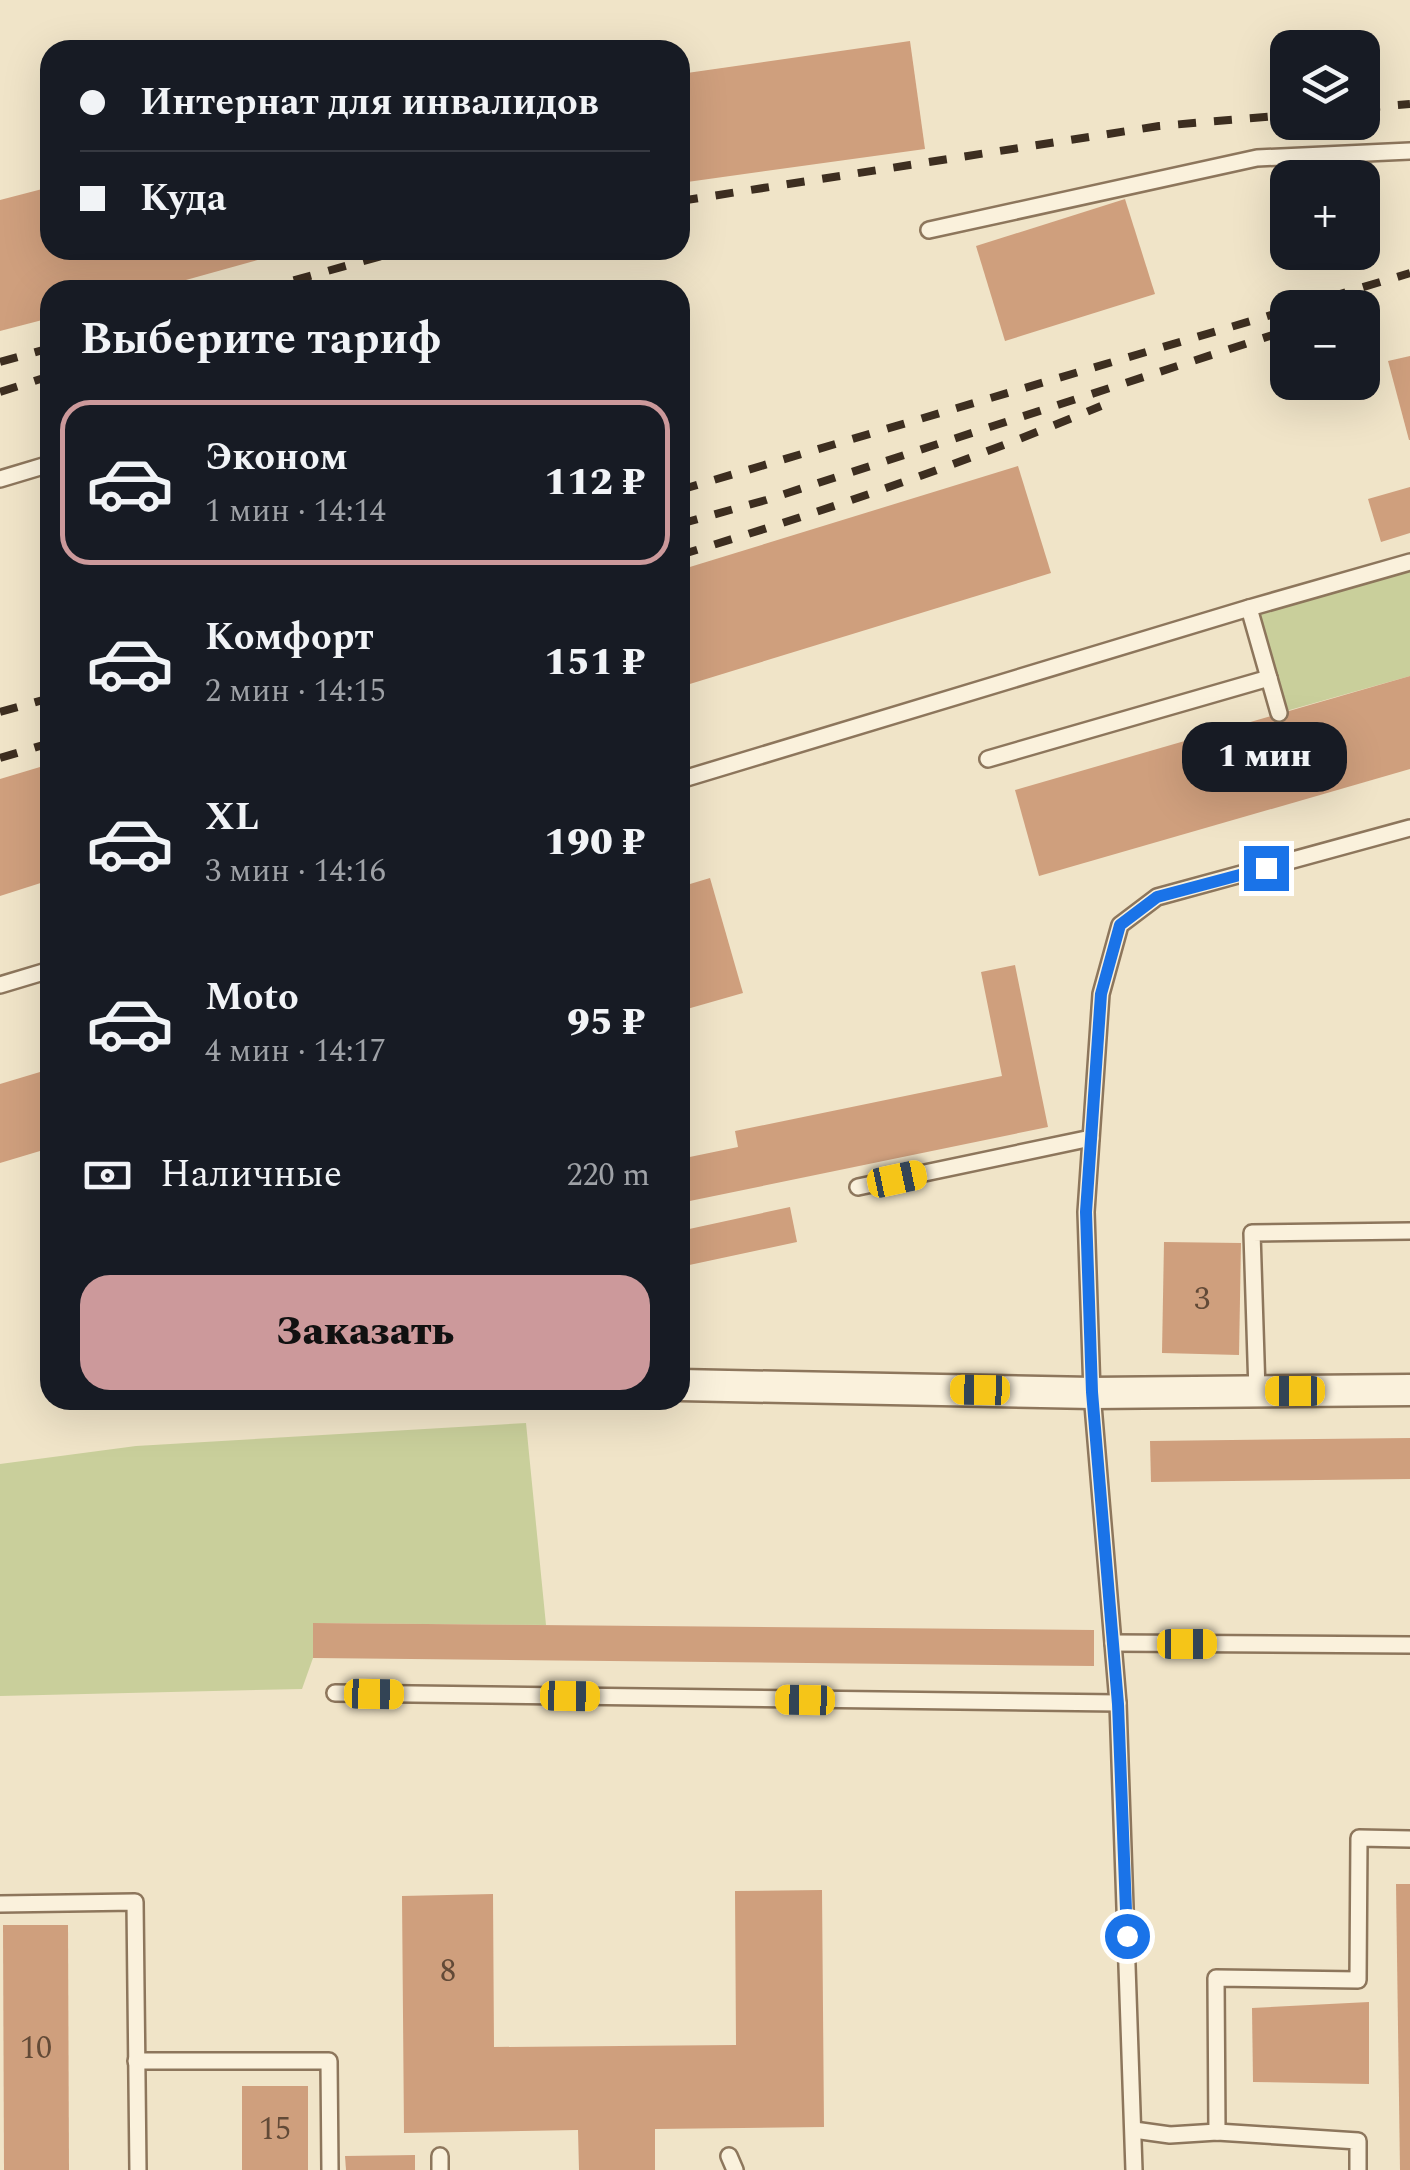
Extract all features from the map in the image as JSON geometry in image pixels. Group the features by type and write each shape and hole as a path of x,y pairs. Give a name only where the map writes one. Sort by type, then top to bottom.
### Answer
{"street":[{"path":"690,1385 1092,1392 1410,1390"}],"lane":[{"path":"929,230 1256,158 1410,151"},
{"path":"0,479 40,467"},
{"path":"690,777 1410,562"},
{"path":"1249,608 1279,714"},
{"path":"988,759 1269,678"},
{"path":"1134,2170 1118,1704 1092,1392 1086,1212 1101,994 1120,925 1157,897 1410,828"},
{"path":"0,985 40,973"},
{"path":"858,1187 1091,1138"},
{"path":"1257,1392 1252,1233 1410,1231"},
{"path":"1112,1644 1410,1645"},
{"path":"335,1694 1118,1704"},
{"path":"1217,2132 1216,1978 1358,1980 1359,1838 1410,1839"},
{"path":"0,1904 135,1902 138,2170"},
{"path":"136,2061 329,2061 330,2170"},
{"path":"1134,2130 1170,2135 1217,2132 1358,2140 1358,2170"}],"green space":[{"path":"1410,571 1410,676 1279,713 1257,615"},
{"path":"526,1423 546,1625 313,1623 313,1658 302,1689 0,1696 0,1464 136,1446"}],"building":[{"path":"910,41 925,149 690,182 690,73"},
{"path":"40,190 40,260 258,260 186,280 40,280 40,321 0,331 0,200"},
{"path":"1125,199 1155,294 1005,341 976,246"},
{"path":"1410,356 1410,440 1409,440 1388,361"},
{"path":"1018,466 1051,573 690,684 690,567"},
{"path":"1410,487 1410,533 1381,542 1368,499"},
{"path":"1410,676 1410,769 1039,876 1015,790"},
{"path":"40,767 40,883 0,896 0,779"},
{"path":"710,878 743,993 690,1008 690,884"},
{"path":"1015,965 1048,1127 690,1201 690,1157 738,1147 735,1131 1002,1076 981,972"},
{"path":"40,1072 40,1151 0,1163 0,1084"},
{"path":"790,1207 797,1242 690,1265 690,1229"},
{"path":"1164,1242 1241,1243 1239,1355 1162,1353"},
{"path":"1410,1438 1410,1479 1151,1482 1150,1441"},
{"path":"313,1623 1094,1630 1094,1666 313,1658"},
{"path":"1396,1884 1410,1884 1410,2170 1400,2170"},
{"path":"822,1890 824,2127 655,2129 655,2170 579,2170 578,2130 404,2133 402,1896 493,1894 494,2047 736,2045 735,1891"},
{"path":"3,1925 68,1925 69,2170 4,2170"},
{"path":"1369,2002 1369,2084 1253,2082 1252,2008"},
{"path":"242,2086 308,2086 308,2170 242,2170"},
{"path":"415,2155 415,2170 346,2170 345,2156"}],"railway":[{"path":"1380,106 1410,104"},
{"path":"690,199 1159,126 1270,117"},
{"path":"295,280 367,260"},
{"path":"1354,290 1410,273"},
{"path":"690,487 1270,315"},
{"path":"690,521 1270,336"},
{"path":"0,362 40,351"},
{"path":"0,392 40,379"},
{"path":"690,552 893,486 1101,406"},
{"path":"0,712 40,701"},
{"path":"0,758 40,746"}],"route":[{"path":"1127,1936 1118,1704 1092,1392 1086,1212 1101,994 1120,925 1157,897 1266,868"}]}
